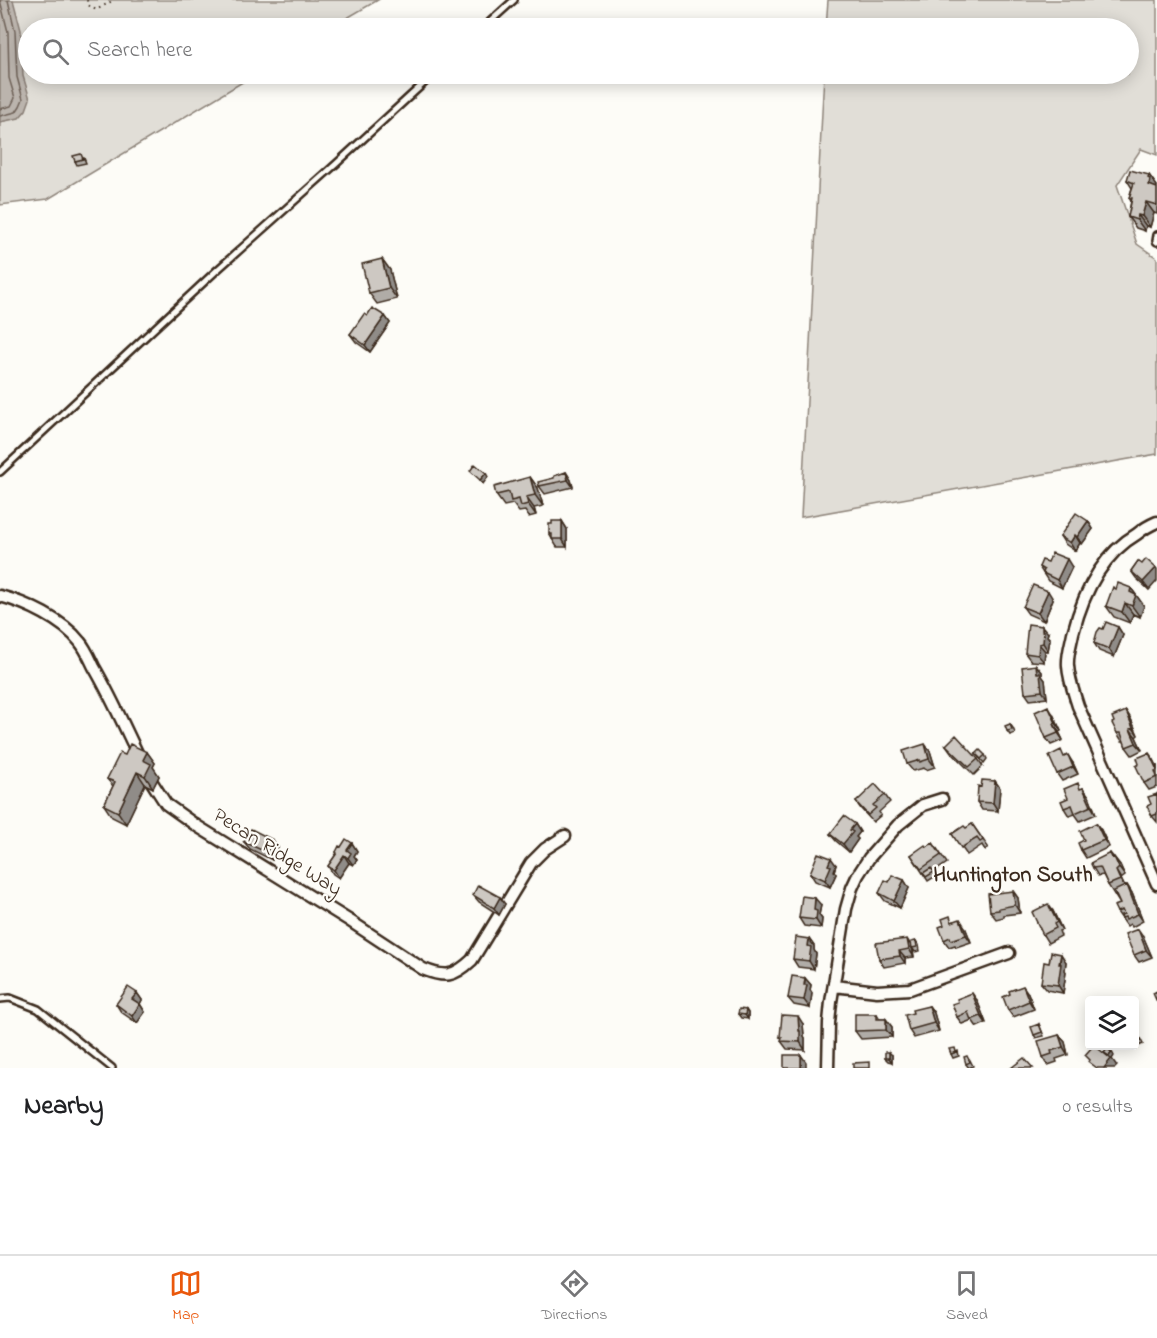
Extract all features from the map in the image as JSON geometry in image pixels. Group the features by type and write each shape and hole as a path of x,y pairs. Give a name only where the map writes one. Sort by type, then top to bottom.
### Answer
{"street":[{"path":"1157,522 1127,540 1114,551 1094,580 1077,620 1068,664 1078,706 1157,884"},
{"name":"Pecan Ridge Way","path":"0,596 23,603 51,618 80,642 100,676 151,783 166,804 197,826 428,971 445,975 454,974 467,965 531,863 565,836"},
{"path":"828,1068 829,1023 846,909 852,888 869,858 898,825 923,805 942,800"},
{"path":"834,986 877,991 910,989 1009,953"}],"lane":[{"path":"494,18 514,0"},
{"path":"0,472 423,84"},
{"path":"1157,235 1157,242"},
{"path":"0,999 10,998 38,1010 112,1068"}],"path":[{"path":"87,0 88,5 96,10 114,0"}],"shaded area":[{"path":"0,0 378,0 347,18 18,18 18,84 239,84 48,199 0,205"},
{"path":"828,0 1157,0 1157,155 1141,149 1117,185 1137,244 1157,258 1157,454 801,517 823,84 1139,84 1139,18 827,18"}],"water":[{"path":"0,0 13,0 18,19 18,84 25,84 30,99 26,110 19,118 0,122"}],"building":[{"path":"81,154 83,159 75,161 73,156"},
{"path":"1130,170 1149,175 1149,185 1157,188 1157,205 1146,202 1142,216 1138,215 1137,220 1128,217 1132,198 1129,198 1134,183 1127,180"},
{"path":"382,259 389,288 369,293 362,264"},
{"path":"372,308 385,316 365,345 350,334 364,314 367,316"},
{"path":"475,464 486,473 480,480 470,471"},
{"path":"566,472 568,480 539,486 538,482"},
{"path":"530,477 535,495 526,497 528,504 521,506 519,499 511,501 509,492 496,495 494,487"},
{"path":"1076,513 1088,521 1070,543 1060,536"},
{"path":"552,521 562,521 562,539 552,539 552,534 549,534 549,524 552,524"},
{"path":"1052,553 1067,559 1057,580 1043,573 1044,570 1039,567 1042,560 1048,562"},
{"path":"1146,559 1156,568 1143,582 1131,571 1138,561 1142,564"},
{"path":"1118,583 1131,588 1130,592 1136,595 1132,606 1125,603 1122,612 1106,606 1113,587 1116,589"},
{"path":"1033,585 1048,591 1038,613 1023,607"},
{"path":"1106,622 1118,627 1109,649 1094,643 1097,632 1100,628 1103,629"},
{"path":"1028,624 1042,626 1042,631 1044,631 1043,643 1039,644 1038,655 1025,653"},
{"path":"1036,665 1037,673 1040,673 1042,691 1025,693 1022,667"},
{"path":"1048,706 1058,733 1046,738 1035,712"},
{"path":"1126,711 1136,743 1126,747 1121,733 1117,733 1112,723 1114,722 1112,717"},
{"path":"1010,724 1012,730 1007,731 1005,726"},
{"path":"956,735 978,759 969,767 946,745"},
{"path":"130,744 147,752 143,760 151,764 145,776 137,772 118,812 104,805 115,782 107,779 120,753 125,755"},
{"path":"925,744 929,759 907,764 903,751"},
{"path":"980,750 985,755 981,759 976,754"},
{"path":"1061,750 1064,757 1068,755 1073,767 1057,774 1049,756"},
{"path":"1149,753 1157,770 1155,771 1157,777 1144,783 1136,766 1139,764 1137,758"},
{"path":"982,780 995,781 993,803 977,802 978,786 981,787"},
{"path":"1078,783 1080,789 1083,788 1091,806 1075,813 1072,805 1064,808 1061,801 1068,798 1064,789"},
{"path":"875,784 885,795 873,805 876,808 868,815 856,802"},
{"path":"1157,794 1157,814 1152,816 1147,806 1151,804 1148,797"},
{"path":"844,816 855,824 850,830 853,832 843,844 830,834"},
{"path":"1096,823 1104,840 1081,850 1078,843 1084,840 1080,831"},
{"path":"972,824 983,840 980,842 977,838 961,848 952,834"},
{"path":"251,829 273,840 266,852 244,842"},
{"path":"346,839 352,843 347,850 351,853 348,858 344,855 334,870 328,866 339,846 341,847"},
{"path":"933,843 941,855 921,869 911,855 925,845 926,847"},
{"path":"818,853 831,858 828,865 831,866 825,880 810,873"},
{"path":"1110,853 1119,868 1116,871 1120,880 1108,885 1100,867 1093,868 1091,864"},
{"path":"931,868 934,872 926,877 923,873"},
{"path":"892,875 904,880 894,901 879,893 885,880 889,882"},
{"path":"478,885 500,897 494,908 473,895"},
{"path":"1127,885 1138,914 1126,919 1122,918 1121,915 1124,914 1122,910 1117,912 1114,906 1120,904 1114,891"},
{"path":"1013,891 1015,905 990,911 988,894"},
{"path":"802,896 815,898 816,920 799,918"},
{"path":"1048,904 1057,922 1054,924 1056,928 1043,935 1032,912"},
{"path":"950,916 952,922 960,919 966,935 944,940 939,927 944,925 942,919"},
{"path":"1138,929 1146,950 1134,955 1125,934"},
{"path":"796,937 809,939 808,946 811,947 809,961 793,959"},
{"path":"907,939 909,949 899,951 900,956 879,959 876,943"},
{"path":"916,941 917,947 912,948 911,942"},
{"path":"1051,952 1061,954 1058,985 1041,983 1044,962 1049,963"},
{"path":"792,976 805,978 804,985 807,985 804,1000 788,998"},
{"path":"1023,986 1029,1001 1008,1010 1003,997 1010,994 1009,991"},
{"path":"128,987 137,993 132,999 140,1004 132,1016 116,1004"},
{"path":"972,993 981,1016 971,1020 968,1012 957,1017 952,1004 958,1002 957,999"},
{"path":"929,1006 934,1023 909,1030 905,1015 913,1013 912,1010"},
{"path":"739,1009 746,1010 745,1015 738,1014"},
{"path":"855,1014 877,1014 877,1019 886,1019 886,1030 855,1031"},
{"path":"782,1015 798,1016 800,1042 781,1041"},
{"path":"1039,1024 1042,1032 1034,1035 1031,1027"},
{"path":"1059,1035 1063,1047 1043,1057 1038,1041"},
{"path":"955,1048 956,1052 951,1054 949,1049"},
{"path":"1089,1050 1100,1050 1111,1059 1104,1068 1097,1068 1089,1062 1090,1060 1085,1055"},
{"path":"1106,1050 1112,1052 1109,1056 1104,1053"},
{"path":"885,1052 889,1052 889,1058 885,1058"},
{"path":"784,1055 801,1055 801,1068 784,1068"},
{"path":"967,1056 970,1062 966,1064 964,1057"},
{"path":"1024,1058 1033,1068 1011,1068"},
{"path":"870,1062 870,1068 853,1068 853,1063"}],"district":[{"name":"Huntington South","path":"1013,876"}]}
